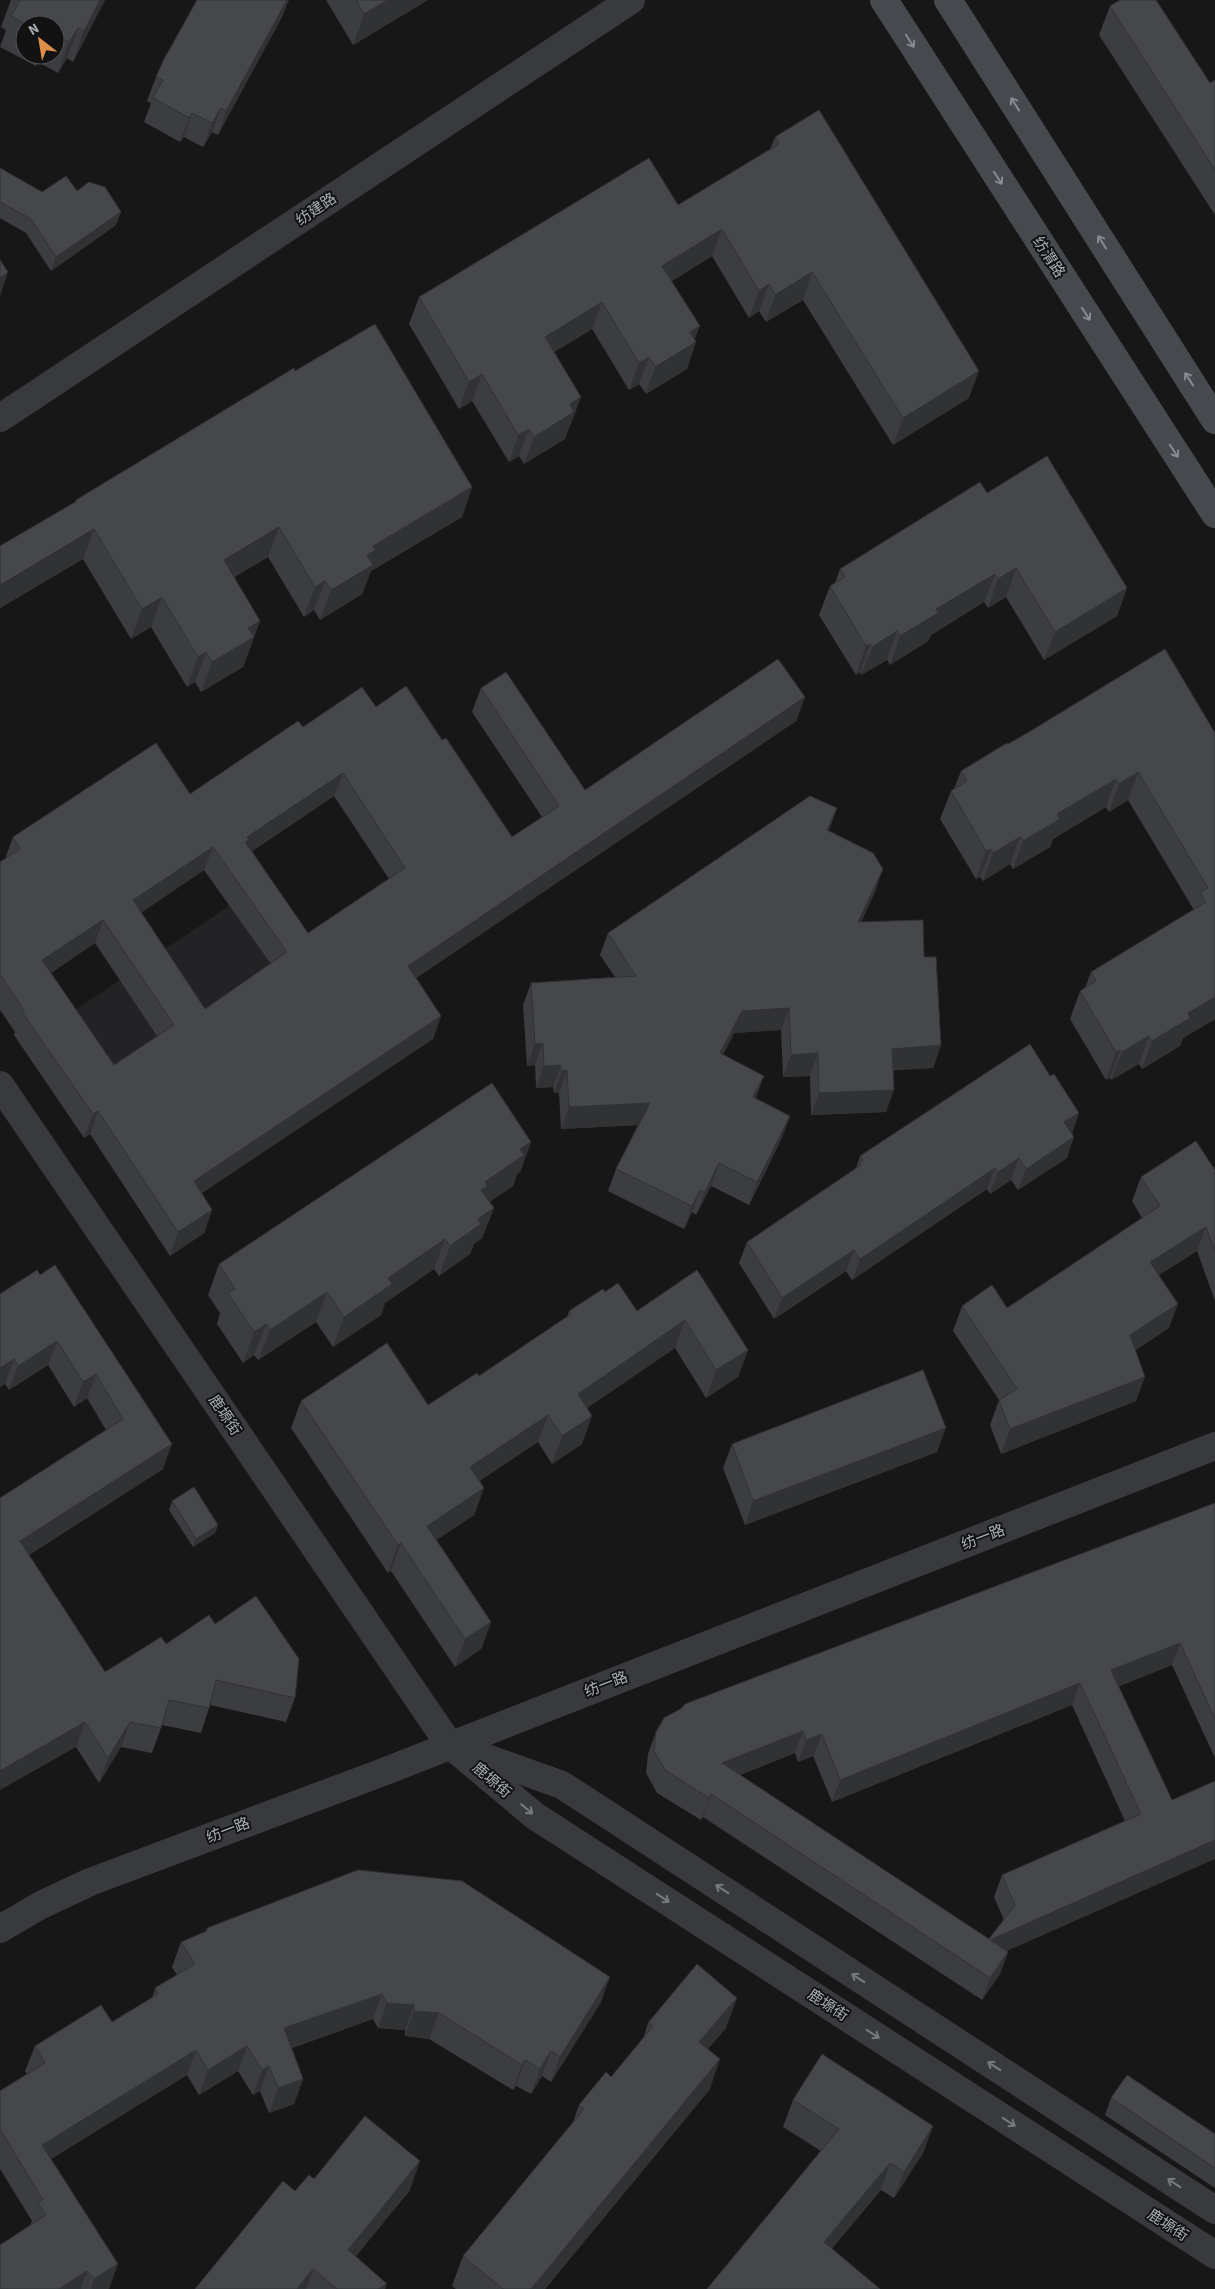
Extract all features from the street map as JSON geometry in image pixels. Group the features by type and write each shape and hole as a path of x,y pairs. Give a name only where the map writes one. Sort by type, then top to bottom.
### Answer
{"main road":[{"name":"纺渭路","path":"884,0 1215,514"},
{"path":"948,0 1215,420"}],"street":[{"name":"纺建路","path":"0,418 631,0"},
{"name":"鹿塬街","path":"0,1085 449,1744 535,1816 1215,2255"},
{"name":"纺一路","path":"0,1929 41,1905 90,1882 378,1774 449,1744 1215,1446"},
{"name":"鹿塬街","path":"449,1744 562,1785 1215,2210"}],"shaded area":[{"path":"251,891 321,1006 109,1142 37,1036"}],"building":[{"path":"18,0 100,0 84,31 78,28 69,42 65,40 65,15 15,15 15,18 11,16 20,1"},
{"path":"197,0 287,0 226,111 221,108 212,123 192,113 189,118 153,98 163,80 156,77 163,61"},
{"path":"356,0 388,0 364,14"},
{"path":"1120,0 1156,0 1210,83 1215,80 1215,170 1110,6"},
{"path":"819,110 979,371 903,418 812,272 775,295 769,284 759,291 722,229 662,266 700,326 690,332 696,342 655,367 649,357 639,363 602,302 545,337 581,397 570,404 574,412 534,437 529,429 518,435 482,374 469,382 419,297 649,158 678,205 779,144 775,137"},
{"path":"0,168 42,192 66,176 77,191 89,182 105,187 121,212 56,257 31,219 0,202"},
{"path":"0,260 8,272 0,278"},
{"path":"375,324 472,487 373,546 376,550 367,555 373,565 331,590 325,581 315,587 279,527 224,560 260,621 248,628 254,637 212,662 206,652 198,657 162,597 142,609 94,529 0,585 0,546 294,368 295,371"},
{"path":"1047,456 1127,588 1055,632 1016,568 998,579 995,574 936,609 938,613 900,636 897,631 872,647 870,644 866,646 830,586 845,577 840,569 980,482 987,493"},
{"path":"1165,649 1215,733 1215,997 1188,1013 1190,1018 1152,1041 1149,1036 1122,1052 1120,1050 1116,1052 1080,991 1096,981 1091,972 1206,902 1200,893 1208,888 1138,772 1119,784 1116,779 1057,814 1060,819 1023,841 1020,837 993,853 991,849 986,851 951,791 967,781 961,771"},
{"path":"778,659 805,697 408,966 441,1016 194,1181 212,1210 178,1232 98,1111 93,1114 22,1012 24,1010 0,974 0,862 20,849 13,837 156,743 190,794 298,721 303,727 362,687 376,707 406,686 442,740 446,738 512,837 559,806 481,688 506,672 585,790","holes":["343,773 405,868 308,933 245,842 249,840 247,837","213,847 287,952 205,1009 133,900","103,920 174,1025 114,1065 42,960"]},
{"path":"810,796 837,808 827,830 873,853 883,869 858,922 923,920 924,957 936,957 941,1045 892,1049 894,1090 819,1093 818,1053 791,1055 789,1008 742,1011 720,1053 764,1076 753,1097 790,1116 757,1182 719,1163 705,1192 700,1190 692,1206 616,1169 650,1103 569,1107 567,1070 562,1071 561,1065 544,1066 543,1043 535,1044 531,983 636,976 608,933"},
{"path":"1030,1044 1050,1076 1054,1074 1079,1113 1064,1122 1074,1137 1026,1169 1019,1158 998,1172 995,1168 860,1259 854,1250 782,1298 747,1242 861,1165 859,1162 863,1160 860,1156"},
{"path":"492,1083 531,1142 520,1149 524,1155 485,1182 487,1186 481,1190 494,1208 478,1219 481,1224 450,1246 445,1239 388,1278 392,1284 344,1317 327,1292 270,1330 266,1324 254,1332 228,1293 235,1289 219,1264"},
{"path":"1196,1141 1215,1170 1215,1251 1206,1227 1150,1262 1178,1304 1130,1335 1145,1377 1010,1429 999,1400 1017,1389 962,1306 992,1285 1007,1308 1160,1206 1141,1177"},
{"path":"55,1265 172,1444 20,1541 105,1672 161,1637 166,1644 209,1615 215,1624 256,1596 299,1659 295,1698 216,1680 209,1708 169,1700 161,1728 130,1722 108,1758 85,1722 0,1771 0,1498 123,1419 96,1374 83,1382 57,1341 18,1366 14,1359 0,1368 0,1294 37,1270 40,1275"},
{"path":"697,1270 748,1350 716,1370 685,1320 578,1394 592,1416 562,1436 548,1415 470,1467 484,1488 427,1526 491,1622 465,1639 401,1543 398,1545 301,1401 387,1343 428,1405 477,1373 479,1376 571,1314 569,1311 603,1289 605,1292 618,1283 637,1311"},
{"path":"923,1370 946,1428 753,1501 732,1444"},
{"path":"194,1487 218,1525 196,1539 172,1501"},
{"path":"1215,1503 1215,1719 1180,1643 1111,1670 1172,1800 1215,1781 1215,1840 990,1940 1008,1952 990,1978 711,1794 709,1798 665,1770 654,1751 656,1732 664,1718 682,1708 685,1704","holes":["1080,1683 1141,1814 1002,1875 1015,1905 989,1939 722,1763 803,1731 806,1740 822,1734 840,1780"]},
{"path":"358,1870 462,1881 610,1977 560,2057 551,2051 540,2069 525,2060 522,2065 439,2013 414,2011 414,2005 387,2003 382,1994 284,2028 303,2079 278,2088 269,2066 262,2070 247,2046 208,2070 196,2050 42,2145 118,2264 94,2279 87,2271 59,2289 0,2289 0,2245 46,2215 38,2203 43,2200 0,2129 0,2091 45,2063 35,2046 101,2005 112,2022 158,1994 155,1988 195,1964 181,1942 207,1931 207,1928"},
{"path":"697,1964 737,1998 699,2042 720,2059 531,2289 503,2289 463,2256 584,2109 579,2105 606,2072 611,2077 653,2026 648,2023"},
{"path":"822,2054 933,2126 904,2172 890,2163 824,2242 880,2289 707,2289 839,2129 793,2100"},
{"path":"1127,2075 1215,2134 1215,2168 1111,2098"},
{"path":"365,2116 420,2161 348,2250 387,2284 378,2289 337,2289 313,2269 297,2289 195,2289 283,2181 295,2191 309,2175 314,2179"}]}
